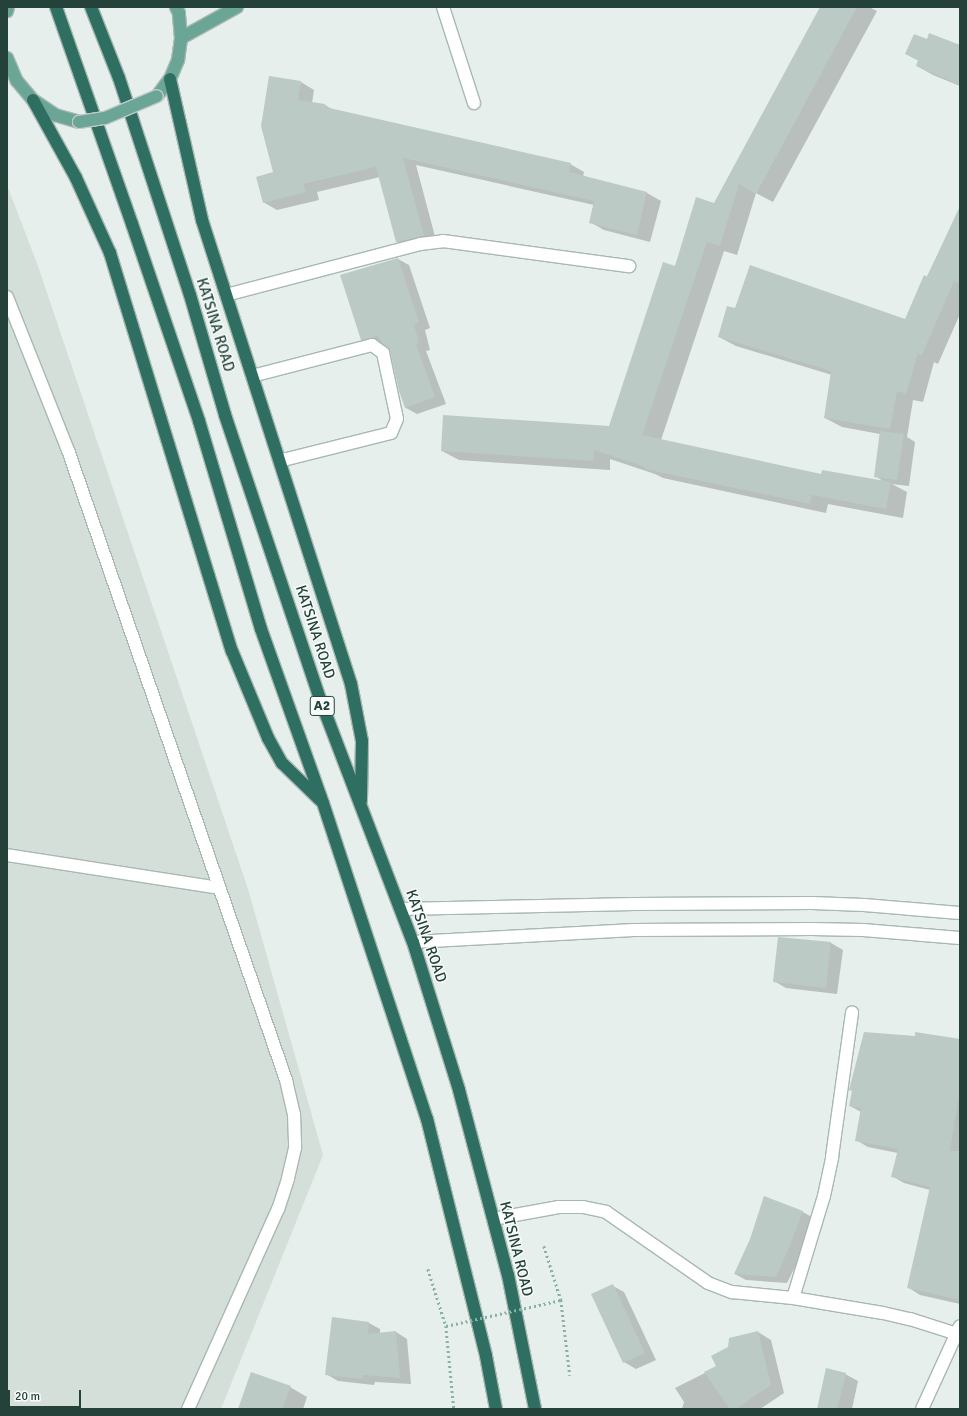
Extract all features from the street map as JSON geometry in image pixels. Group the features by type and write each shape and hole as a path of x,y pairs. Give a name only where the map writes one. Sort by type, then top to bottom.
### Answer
{"highway":[{"name":"A2","path":"56,7 132,224 196,414 261,629 323,803 428,1119 486,1356 496,1409"},
{"name":"KATSINA ROAD","path":"91,7 119,78 190,295 225,415 320,699 413,942 459,1090 508,1275 535,1409"},
{"path":"170,79 202,220 351,684 362,741 361,808"},
{"path":"34,100 76,178 110,253 232,651 268,738 282,763 323,803"}],"main road":[{"path":"7,12 8,7"},
{"path":"7,58 17,81 34,100 54,115 79,122 105,118 157,96 170,79 178,60 182,38 179,13 176,7"},
{"path":"182,38 237,7"}],"street":[{"path":"442,7 474,102"},
{"path":"226,295 420,244 443,241 629,266"},
{"path":"7,297 68,450 286,1080 294,1114 295,1148 288,1179 278,1209 188,1409"},
{"path":"252,376 372,346 383,353 397,419 391,433 279,461"},
{"path":"7,855 219,888"},
{"path":"401,910 626,904 812,903 864,905 960,913"},
{"path":"413,942 642,930 834,929 960,938"},
{"path":"793,1298 824,1196 832,1157 852,1012"},
{"path":"493,1219 559,1207 583,1207 606,1212 708,1283 732,1292 793,1298 910,1319 958,1330 922,1409"}],"path":[{"path":"544,1246 561,1300 570,1375"},
{"path":"428,1269 446,1326 454,1409"},
{"path":"446,1326 561,1300"}],"shaded area":[{"path":"7,185 38,266 248,889 323,1155 221,1409 7,1409"}],"building":[{"path":"820,7 857,7 756,194 739,184 720,246 707,242 642,435 821,474 822,470 891,482 886,509 812,495 810,504 645,469 645,467 594,450 593,461 441,451 443,415 609,426 663,262 675,266 696,197 714,203"},
{"path":"929,33 960,45 960,85 916,66 918,60 905,54 914,34 927,39"},
{"path":"269,76 301,81 298,100 325,104 325,107 571,163 569,172 647,192 637,235 589,223 594,201 403,158 424,236 396,242 376,167 303,184 306,192 263,203 256,177 273,172 261,126"},
{"path":"960,206 960,284 954,281 922,355 918,353 906,394 897,391 890,429 824,418 831,371 718,337 727,306 735,308 750,265 905,319 924,275 927,277"},
{"path":"398,258 419,322 414,324 419,343 416,344 435,397 405,408 399,391 390,351 381,342 378,336 361,340 340,275"},
{"path":"880,431 904,434 897,480 874,477"},
{"path":"778,937 831,942 826,988 773,982"},
{"path":"864,1032 915,1036 915,1032 960,1039 960,1090 950,1151 960,1151 960,1300 907,1288 930,1187 891,1177 898,1149 855,1141 861,1108 849,1106 852,1091 849,1090"},
{"path":"764,1196 803,1211 788,1250 776,1277 734,1274 750,1239"},
{"path":"613,1284 645,1353 623,1363 591,1294"},
{"path":"332,1317 369,1322 368,1334 396,1331 400,1378 363,1375 363,1379 325,1375"},
{"path":"758,1331 771,1385 736,1409 730,1409 704,1372 716,1366 711,1356 728,1347 729,1338"},
{"path":"826,1368 846,1373 837,1409 817,1409"},
{"path":"251,1372 291,1386 282,1409 238,1409"}]}
